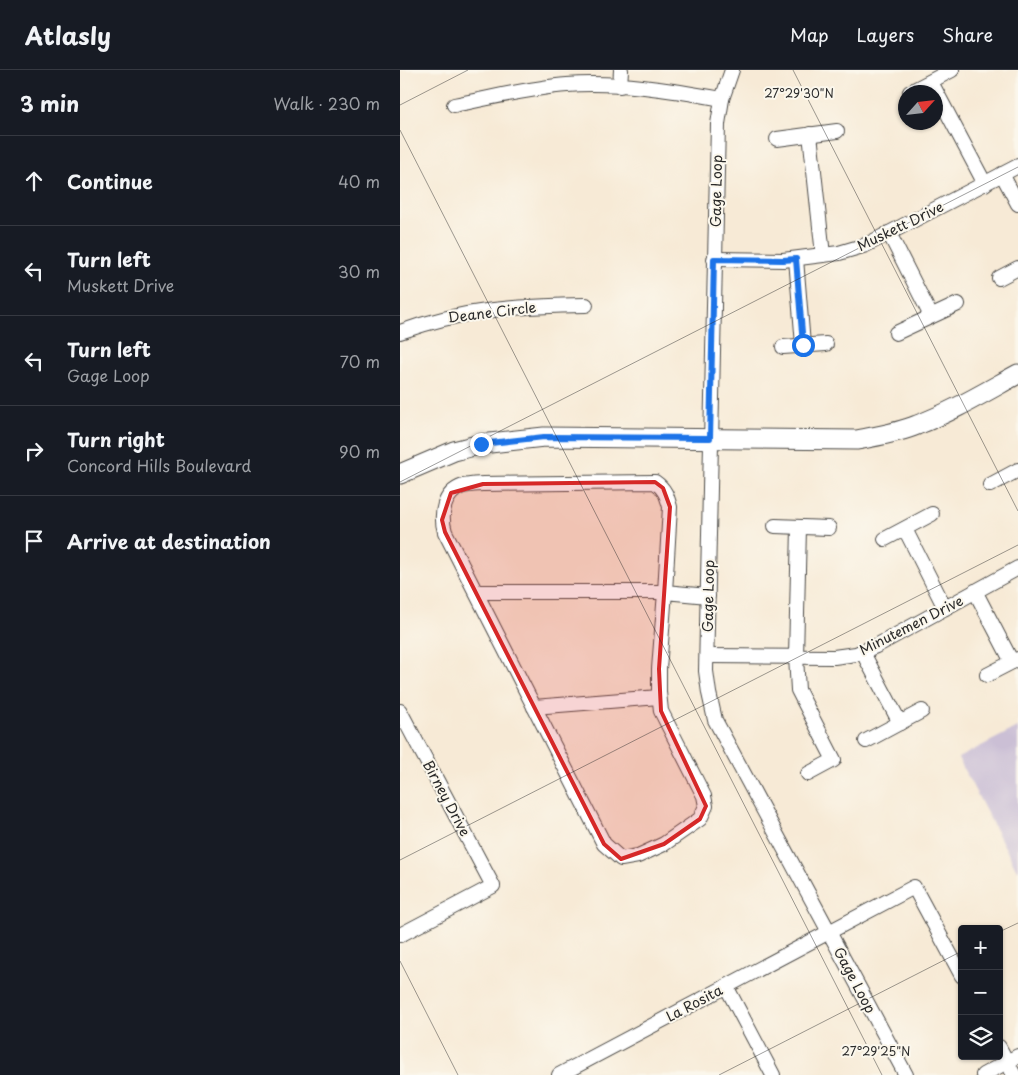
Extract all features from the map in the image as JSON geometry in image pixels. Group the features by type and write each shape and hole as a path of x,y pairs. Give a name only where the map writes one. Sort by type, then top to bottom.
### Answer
{"street":[{"path":"620,86 621,70"},
{"name":"Gage Loop","path":"732,70 722,99 718,124 706,671 709,694 715,720 906,1075"},
{"path":"925,85 952,70"},
{"path":"931,82 985,184"},
{"path":"454,105 568,85 620,86 676,91 722,99"},
{"path":"778,139 837,131"},
{"path":"810,134 822,256"},
{"name":"Muskett Drive","path":"714,259 796,259 822,256 866,245 1018,166"},
{"path":"1002,174 1018,204"},
{"path":"890,233 931,316"},
{"path":"796,259 803,345"},
{"path":"999,278 1018,268"},
{"path":"896,333 958,304"},
{"name":"Deane Circle","path":"400,332 449,316 491,309 586,305"},
{"path":"783,347 826,344"},
{"path":"400,474 454,451 481,444 544,437 857,440 888,434 917,425 951,410 1018,374"},
{"path":"990,485 1018,470"},
{"path":"655,482 666,494 670,507 665,592 659,669 661,711 704,796 706,806 700,819 664,844 638,856 621,859 604,844 445,532 442,520 445,505 451,493 462,486 483,484 655,482"},
{"path":"884,539 932,514"},
{"path":"774,526 829,528"},
{"path":"799,527 796,657 798,690 834,760 808,774"},
{"path":"905,529 945,608"},
{"name":"Minutemen Drive","path":"707,656 834,657 862,651 876,646 1018,568"},
{"path":"476,592 665,592 708,596"},
{"path":"975,592 1015,660 987,675"},
{"path":"862,651 900,723"},
{"path":"534,707 659,697"},
{"name":"Birney Drive","path":"400,710 493,886 400,935"},
{"path":"866,741 922,711"},
{"name":"La Rosita","path":"559,1075 914,887 959,970"},
{"path":"726,986 773,1075"},
{"path":"1003,1050 1013,1059 1014,1075"},
{"path":"983,1075 1013,1059"}],"highlighted area":[{"path":"655,482 663,488 670,507 659,669 661,711 706,806 700,819 664,844 621,859 604,844 445,532 442,520 451,493 483,484"}],"shaded area":[{"path":"1018,727 1018,872 958,758"}],"route":[{"path":"481,444 544,437 710,438 714,259 796,259 803,345"}]}
